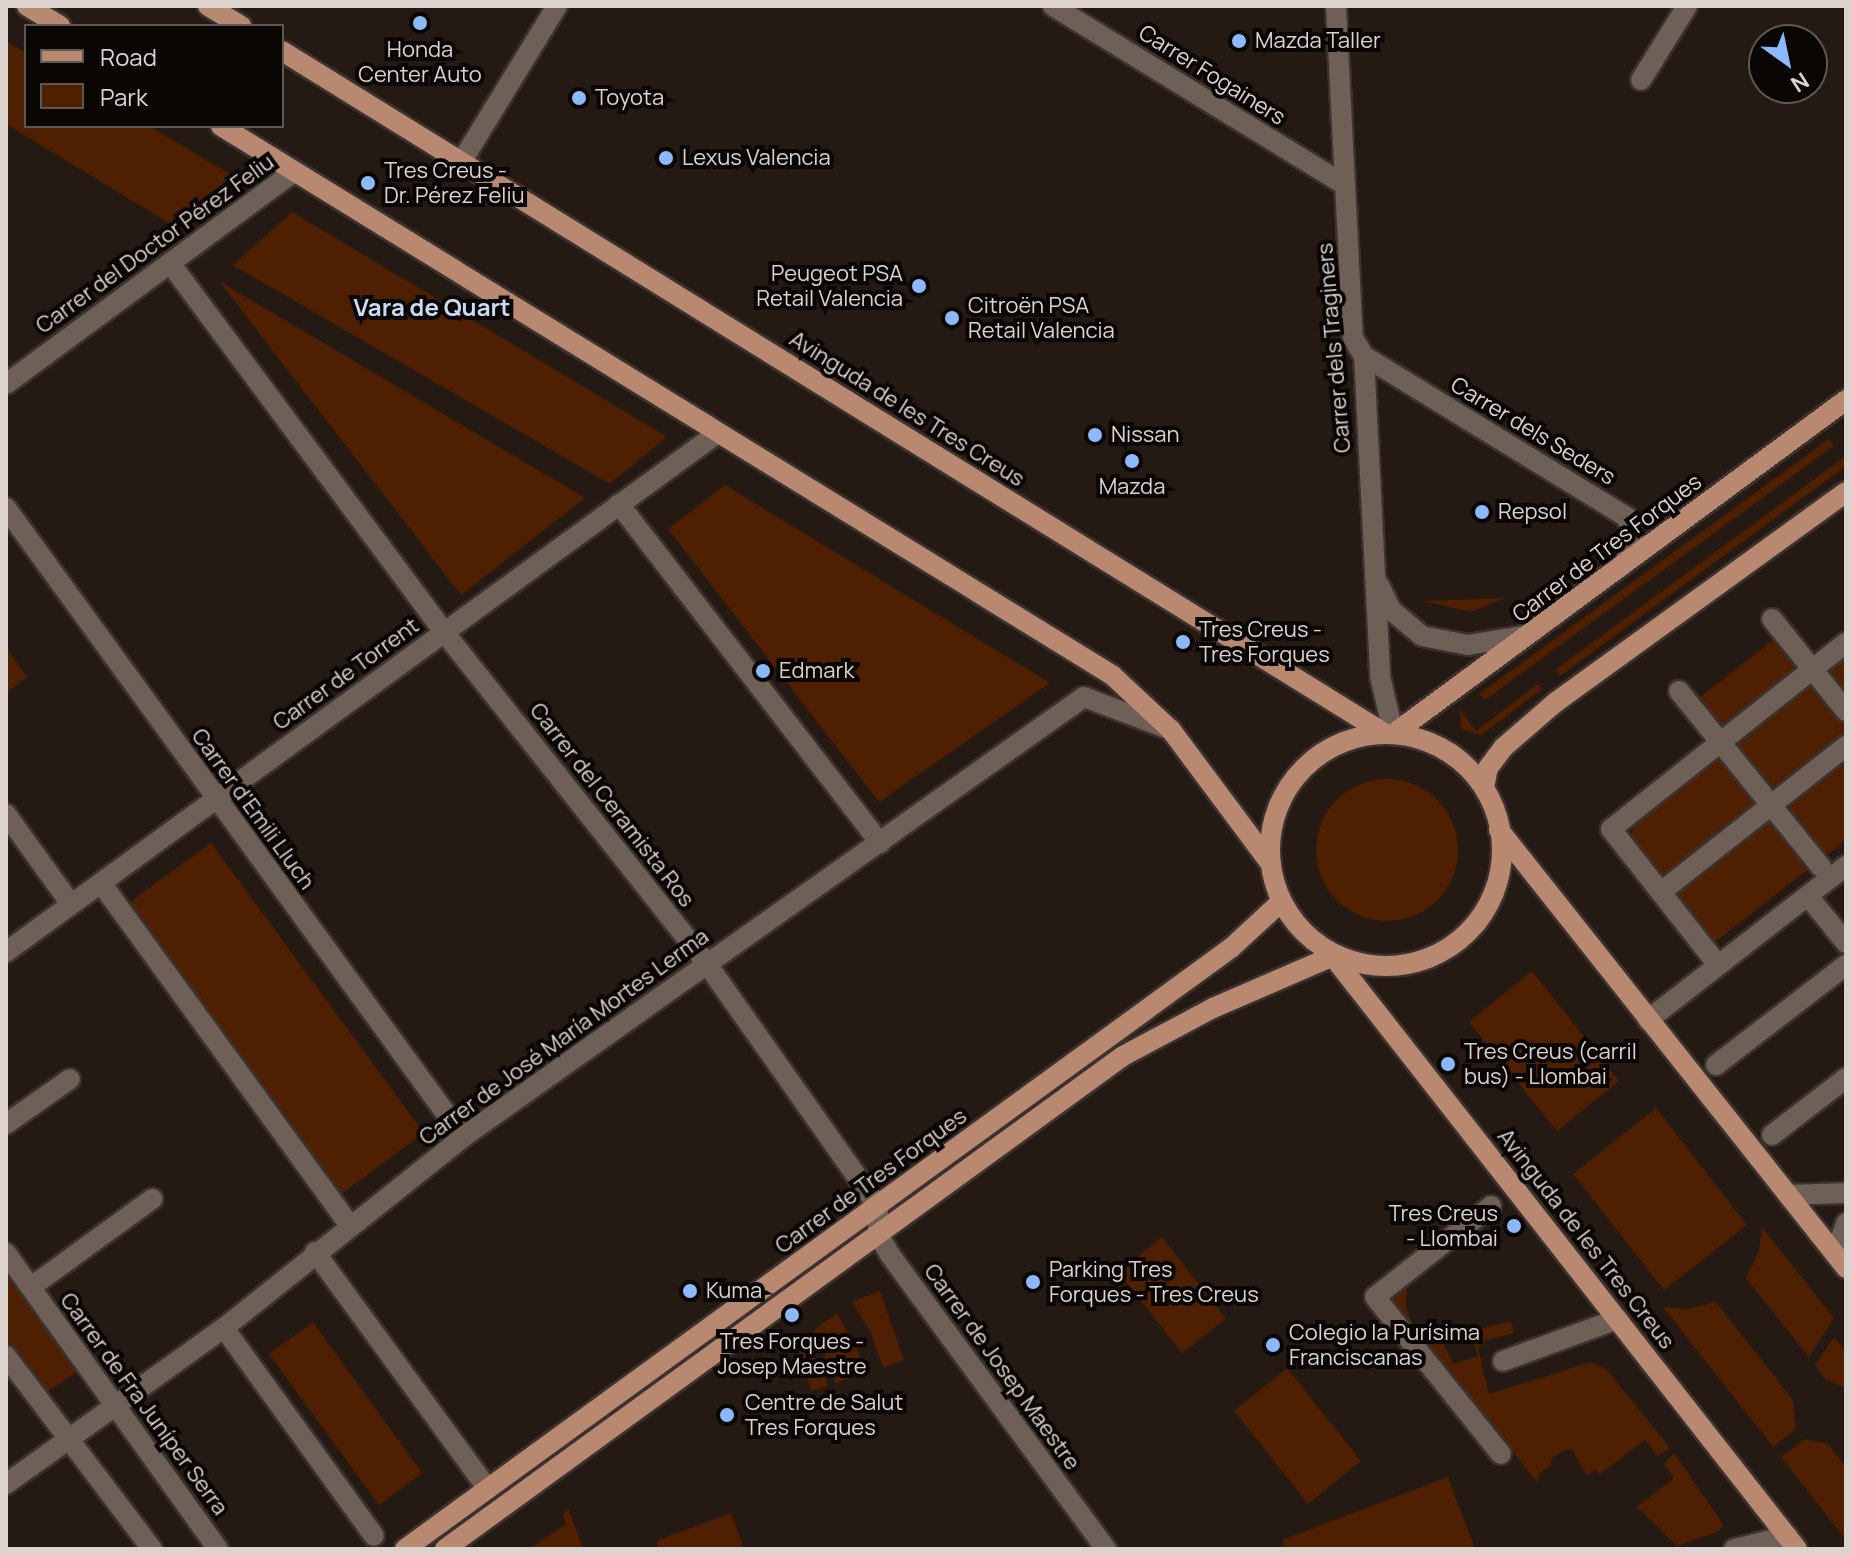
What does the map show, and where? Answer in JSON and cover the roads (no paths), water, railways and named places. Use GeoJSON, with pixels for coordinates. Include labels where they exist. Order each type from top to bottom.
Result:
{"type":"FeatureCollection","features":[{"type":"Feature","properties":{"kind":"main road"},"geometry":{"type":"LineString","coordinates":[[27,6],[57,24]]}},
{"type":"Feature","properties":{"kind":"main road"},"geometry":{"type":"LineString","coordinates":[[208,6],[238,24]]}},
{"type":"Feature","properties":{"kind":"main road","name":"Avinguda de les Tres Creus"},"geometry":{"type":"LineString","coordinates":[[284,52],[1391,732]]}},
{"type":"Feature","properties":{"kind":"main road"},"geometry":{"type":"LineString","coordinates":[[224,128],[715,435],[1112,675],[1171,730],[1271,864]]}},
{"type":"Feature","properties":{"kind":"main road","name":"Carrer de Tres Forques"},"geometry":{"type":"LineString","coordinates":[[1391,732],[1545,625],[1846,400]]}},
{"type":"Feature","properties":{"kind":"main road"},"geometry":{"type":"LineString","coordinates":[[1484,788],[1488,768],[1504,747],[1556,702],[1846,492]]}},
{"type":"Feature","properties":{"kind":"main road"},"geometry":{"type":"LineString","coordinates":[[1499,830],[1498,877],[1467,933],[1439,954],[1408,965],[1382,967],[1333,958],[1299,929],[1281,902],[1271,864],[1273,829],[1299,776],[1336,745],[1391,732],[1441,747],[1484,788],[1499,830],[1841,1261]]}},
{"type":"Feature","properties":{"kind":"main road","name":"Carrer de Tres Forques"},"geometry":{"type":"LineString","coordinates":[[405,1549],[1231,948],[1281,902]]}},
{"type":"Feature","properties":{"kind":"main road"},"geometry":{"type":"LineString","coordinates":[[445,1549],[1123,1056],[1199,1015],[1333,958]]}},
{"type":"Feature","properties":{"kind":"main road","name":"Avinguda de les Tres Creus"},"geometry":{"type":"LineString","coordinates":[[1333,958],[1792,1543]]}},
{"type":"Feature","properties":{"kind":"street"},"geometry":{"type":"LineString","coordinates":[[462,161],[557,6]]}},
{"type":"Feature","properties":{"kind":"street","name":"Carrer Fogainers"},"geometry":{"type":"LineString","coordinates":[[1053,6],[1345,185]]}},
{"type":"Feature","properties":{"kind":"street","name":"Carrer dels Traginers"},"geometry":{"type":"LineString","coordinates":[[1336,6],[1353,338],[1364,356],[1380,676],[1391,732]]}},
{"type":"Feature","properties":{"kind":"street"},"geometry":{"type":"LineString","coordinates":[[1641,80],[1687,6]]}},
{"type":"Feature","properties":{"kind":"street","name":"Carrer del Doctor Pérez Feliu"},"geometry":{"type":"LineString","coordinates":[[6,384],[294,172]]}},
{"type":"Feature","properties":{"kind":"street"},"geometry":{"type":"LineString","coordinates":[[170,263],[444,632]]}},
{"type":"Feature","properties":{"kind":"street","name":"Carrer dels Seders"},"geometry":{"type":"LineString","coordinates":[[1364,356],[1627,517],[1635,545],[1620,568]]}},
{"type":"Feature","properties":{"kind":"street","name":"Carrer de Torrent"},"geometry":{"type":"LineString","coordinates":[[6,952],[715,435]]}},
{"type":"Feature","properties":{"kind":"street"},"geometry":{"type":"LineString","coordinates":[[619,504],[880,843]]}},
{"type":"Feature","properties":{"kind":"street","name":"Carrer d'Emili Lluch"},"geometry":{"type":"LineString","coordinates":[[6,508],[463,1137]]}},
{"type":"Feature","properties":{"kind":"street"},"geometry":{"type":"LineString","coordinates":[[1373,563],[1391,610],[1422,636],[1494,644],[1545,625]]}},
{"type":"Feature","properties":{"kind":"street"},"geometry":{"type":"LineString","coordinates":[[1772,619],[1846,711]]}},
{"type":"Feature","properties":{"kind":"street","name":"Carrer del Ceramista Ros"},"geometry":{"type":"LineString","coordinates":[[444,632],[707,964],[878,1206]]}},
{"type":"Feature","properties":{"kind":"street"},"geometry":{"type":"LineString","coordinates":[[1718,965],[1611,829],[1846,643]]}},
{"type":"Feature","properties":{"kind":"street"},"geometry":{"type":"LineString","coordinates":[[1679,691],[1821,867]]}},
{"type":"Feature","properties":{"kind":"street","name":"Carrer de José María Mortes Lerma"},"geometry":{"type":"LineString","coordinates":[[6,1484],[224,1328],[349,1224],[463,1137],[1084,697],[1171,730]]}},
{"type":"Feature","properties":{"kind":"street"},"geometry":{"type":"LineString","coordinates":[[1661,892],[1846,746]]}},
{"type":"Feature","properties":{"kind":"street"},"geometry":{"type":"LineString","coordinates":[[6,814],[71,904]]}},
{"type":"Feature","properties":{"kind":"street"},"geometry":{"type":"LineString","coordinates":[[1648,1020],[1846,866]]}},
{"type":"Feature","properties":{"kind":"street"},"geometry":{"type":"LineString","coordinates":[[101,883],[349,1224]]}},
{"type":"Feature","properties":{"kind":"street"},"geometry":{"type":"LineString","coordinates":[[1808,896],[1846,943]]}},
{"type":"Feature","properties":{"kind":"street"},"geometry":{"type":"LineString","coordinates":[[1716,1065],[1846,965]]}},
{"type":"Feature","properties":{"kind":"street"},"geometry":{"type":"LineString","coordinates":[[1772,1135],[1846,1078]]}},
{"type":"Feature","properties":{"kind":"street"},"geometry":{"type":"LineString","coordinates":[[6,1124],[70,1079]]}},
{"type":"Feature","properties":{"kind":"street"},"geometry":{"type":"LineString","coordinates":[[1788,1195],[1846,1193]]}},
{"type":"Feature","properties":{"kind":"street","name":"Carrer de Fra Juníper Serra"},"geometry":{"type":"LineString","coordinates":[[31,1287],[152,1199]]}},
{"type":"Feature","properties":{"kind":"street"},"geometry":{"type":"LineString","coordinates":[[878,1206],[878,1234]]}},
{"type":"Feature","properties":{"kind":"street"},"geometry":{"type":"LineString","coordinates":[[1491,1206],[1375,1297],[1501,1454]]}},
{"type":"Feature","properties":{"kind":"street"},"geometry":{"type":"LineString","coordinates":[[1841,1261],[1846,1223]]}},
{"type":"Feature","properties":{"kind":"street","name":"Carrer de Josep Maestre"},"geometry":{"type":"LineString","coordinates":[[878,1234],[1106,1549]]}},
{"type":"Feature","properties":{"kind":"street"},"geometry":{"type":"LineString","coordinates":[[315,1252],[488,1489]]}},
{"type":"Feature","properties":{"kind":"street","name":"Carrer de Fra Juníper Serra"},"geometry":{"type":"LineString","coordinates":[[6,1253],[218,1549]]}},
{"type":"Feature","properties":{"kind":"street"},"geometry":{"type":"LineString","coordinates":[[1503,1361],[1618,1319]]}},
{"type":"Feature","properties":{"kind":"street"},"geometry":{"type":"LineString","coordinates":[[224,1328],[374,1536]]}},
{"type":"Feature","properties":{"kind":"street"},"geometry":{"type":"LineString","coordinates":[[6,1356],[152,1549]]}},
{"type":"Feature","properties":{"kind":"street"},"geometry":{"type":"LineString","coordinates":[[1734,1549],[1792,1543]]}},
{"type":"Feature","properties":{"kind":"place","name":"Honda Center Auto"},"geometry":{"type":"Point","coordinates":[420,23]}},
{"type":"Feature","properties":{"kind":"place","name":"Mazda Taller"},"geometry":{"type":"Point","coordinates":[1239,41]}},
{"type":"Feature","properties":{"kind":"place","name":"Toyota"},"geometry":{"type":"Point","coordinates":[579,98]}},
{"type":"Feature","properties":{"kind":"place","name":"Lexus Valencia"},"geometry":{"type":"Point","coordinates":[666,158]}},
{"type":"Feature","properties":{"kind":"place","name":"Tres Creus - Dr. Pérez Feliu"},"geometry":{"type":"Point","coordinates":[368,183]}},
{"type":"Feature","properties":{"kind":"place","name":"Peugeot PSA Retail Valencia"},"geometry":{"type":"Point","coordinates":[919,286]}},
{"type":"Feature","properties":{"kind":"place","name":"Citroën PSA Retail Valencia"},"geometry":{"type":"Point","coordinates":[952,318]}},
{"type":"Feature","properties":{"kind":"place","name":"Nissan"},"geometry":{"type":"Point","coordinates":[1095,435]}},
{"type":"Feature","properties":{"kind":"place","name":"Mazda"},"geometry":{"type":"Point","coordinates":[1132,461]}},
{"type":"Feature","properties":{"kind":"place","name":"Repsol"},"geometry":{"type":"Point","coordinates":[1482,512]}},
{"type":"Feature","properties":{"kind":"place","name":"Tres Creus - Tres Forques"},"geometry":{"type":"Point","coordinates":[1183,642]}},
{"type":"Feature","properties":{"kind":"place","name":"Edmark"},"geometry":{"type":"Point","coordinates":[763,671]}},
{"type":"Feature","properties":{"kind":"place","name":"Tres Creus (carril bus) - Llombai"},"geometry":{"type":"Point","coordinates":[1448,1064]}},
{"type":"Feature","properties":{"kind":"place","name":"Tres Creus - Llombai"},"geometry":{"type":"Point","coordinates":[1514,1226]}},
{"type":"Feature","properties":{"kind":"place","name":"Parking Tres Forques - Tres Creus"},"geometry":{"type":"Point","coordinates":[1033,1282]}},
{"type":"Feature","properties":{"kind":"place","name":"Kuma"},"geometry":{"type":"Point","coordinates":[690,1291]}},
{"type":"Feature","properties":{"kind":"place","name":"Tres Forques - Josep Maestre"},"geometry":{"type":"Point","coordinates":[792,1315]}},
{"type":"Feature","properties":{"kind":"place","name":"Colegio la Purísima Franciscanas"},"geometry":{"type":"Point","coordinates":[1273,1345]}},
{"type":"Feature","properties":{"kind":"place","name":"Centre de Salut Tres Forques"},"geometry":{"type":"Point","coordinates":[727,1415]}},
{"type":"Feature","properties":{"kind":"district","name":"Vara de Quart"},"geometry":{"type":"Point","coordinates":[432,307]}}]}
